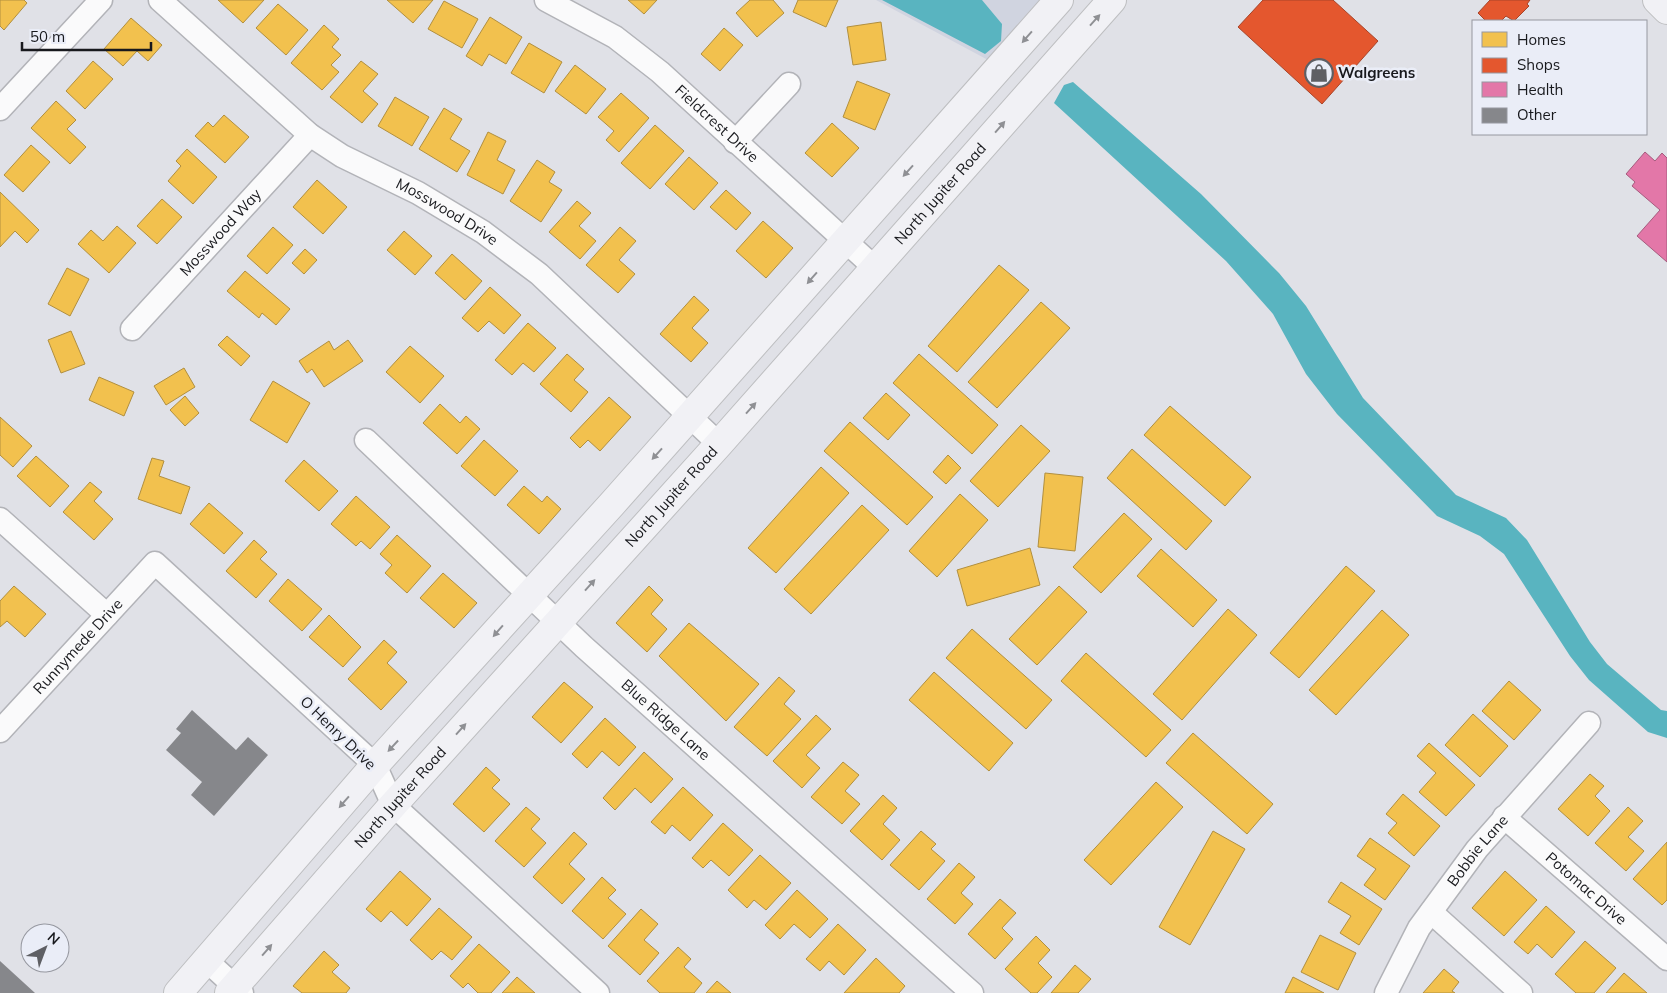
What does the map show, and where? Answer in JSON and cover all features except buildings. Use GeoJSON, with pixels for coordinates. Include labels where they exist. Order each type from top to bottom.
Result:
{"type":"FeatureCollection","features":[{"type":"Feature","properties":{"kind":"main road"},"geometry":{"type":"LineString","coordinates":[[178,993],[375,765],[449,687],[1059,0]]}},
{"type":"Feature","properties":{"kind":"main road","name":"North Jupiter Road"},"geometry":{"type":"LineString","coordinates":[[235,991],[393,805],[718,444],[1112,0]]}},
{"type":"Feature","properties":{"kind":"main road"},"geometry":{"type":"LineString","coordinates":[[1657,0],[1667,10]]}},
{"type":"Feature","properties":{"kind":"street"},"geometry":{"type":"LineString","coordinates":[[0,109],[101,0]]}},
{"type":"Feature","properties":{"kind":"street","name":"Mosswood Drive"},"geometry":{"type":"LineString","coordinates":[[160,0],[310,135],[342,156],[418,193],[508,249],[538,274],[718,444]]}},
{"type":"Feature","properties":{"kind":"street","name":"Fieldcrest Drive"},"geometry":{"type":"LineString","coordinates":[[556,2],[615,37],[660,72],[875,268]]}},
{"type":"Feature","properties":{"kind":"street"},"geometry":{"type":"LineString","coordinates":[[735,142],[789,84]]}},
{"type":"Feature","properties":{"kind":"street","name":"Mosswood Way"},"geometry":{"type":"LineString","coordinates":[[132,329],[310,135]]}},
{"type":"Feature","properties":{"kind":"street","name":"Blue Ridge Lane"},"geometry":{"type":"LineString","coordinates":[[366,440],[590,653],[972,993]]}},
{"type":"Feature","properties":{"kind":"street"},"geometry":{"type":"LineString","coordinates":[[0,519],[107,615]]}},
{"type":"Feature","properties":{"kind":"street","name":"Runnymede Drive"},"geometry":{"type":"LineString","coordinates":[[0,731],[155,562]]}},
{"type":"Feature","properties":{"kind":"street","name":"O Henry Drive"},"geometry":{"type":"LineString","coordinates":[[155,562],[375,765],[393,805],[598,993]]}},
{"type":"Feature","properties":{"kind":"street","name":"Bobbie Lane"},"geometry":{"type":"LineString","coordinates":[[1386,993],[1419,928],[1477,849],[1588,723]]}},
{"type":"Feature","properties":{"kind":"street","name":"Potomac Drive"},"geometry":{"type":"LineString","coordinates":[[1504,817],[1667,959]]}},
{"type":"Feature","properties":{"kind":"street"},"geometry":{"type":"LineString","coordinates":[[1431,912],[1521,993]]}},
{"type":"Feature","properties":{"kind":"street"},"geometry":{"type":"LineString","coordinates":[[207,961],[235,991]]}},
{"type":"Feature","properties":{"kind":"shaded area"},"geometry":{"type":"Polygon","coordinates":[[[876,0],[1040,0],[988,60],[876,0]]]}},
{"type":"Feature","properties":{"kind":"water"},"geometry":{"type":"Polygon","coordinates":[[[882,0],[982,0],[1002,24],[1001,41],[985,54],[882,0]]]}},
{"type":"Feature","properties":{"kind":"water"},"geometry":{"type":"Polygon","coordinates":[[[1073,82],[1201,194],[1279,273],[1306,306],[1363,398],[1456,495],[1506,518],[1527,540],[1590,642],[1607,664],[1661,710],[1667,711],[1667,738],[1648,732],[1589,680],[1570,656],[1504,554],[1480,536],[1437,516],[1337,414],[1306,374],[1273,314],[1226,261],[1054,103],[1064,85],[1073,82]]]}},
{"type":"Feature","properties":{"kind":"place","name":"Walgreens"},"geometry":{"type":"Point","coordinates":[1319,73]}}]}
